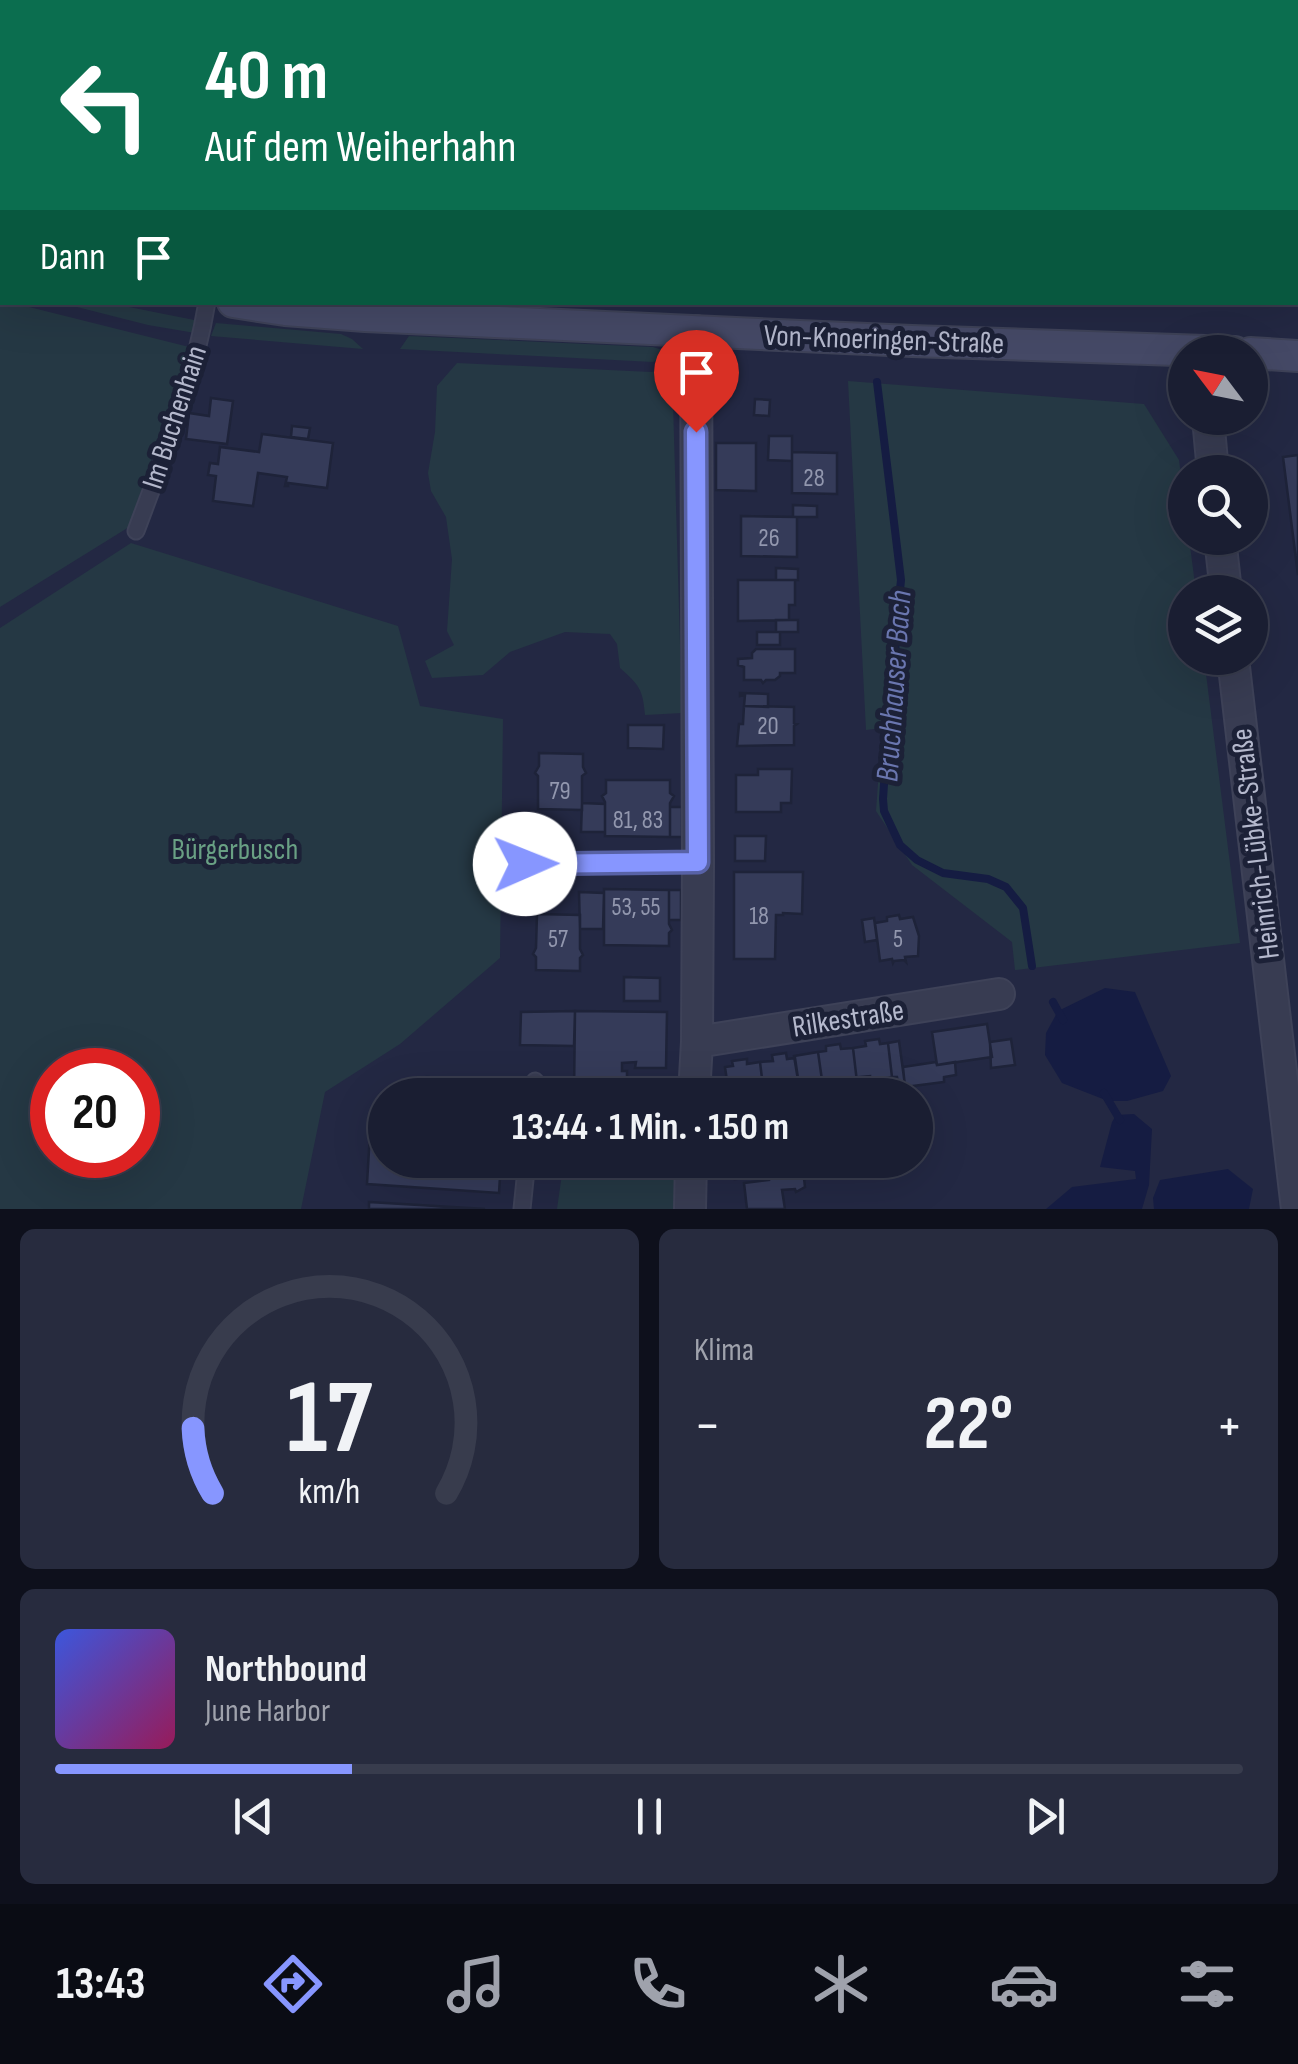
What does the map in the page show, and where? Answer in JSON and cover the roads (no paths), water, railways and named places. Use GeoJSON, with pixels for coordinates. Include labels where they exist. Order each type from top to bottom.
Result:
{"type":"FeatureCollection","features":[{"type":"Feature","properties":{"kind":"main road","name":"Von-Knoeringen-Straße"},"geometry":{"type":"LineString","coordinates":[[252,305],[365,316],[1168,351]]}},
{"type":"Feature","properties":{"kind":"main road"},"geometry":{"type":"LineString","coordinates":[[1268,354],[1298,356]]}},
{"type":"Feature","properties":{"kind":"street"},"geometry":{"type":"LineString","coordinates":[[695,1078],[696,331]]}},
{"type":"Feature","properties":{"kind":"street","name":"Heinrich-Lübke-Straße"},"geometry":{"type":"LineString","coordinates":[[1235,675],[1289,1062],[1296,1209]]}},
{"type":"Feature","properties":{"kind":"street","name":"Rilkestraße"},"geometry":{"type":"LineString","coordinates":[[697,1042],[999,994]]}},
{"type":"Feature","properties":{"kind":"street"},"geometry":{"type":"LineString","coordinates":[[690,1209],[691,1178]]}},
{"type":"Feature","properties":{"kind":"lane","name":"Im Buchenhain"},"geometry":{"type":"LineString","coordinates":[[136,531],[176,424],[202,336],[207,305]]}},
{"type":"Feature","properties":{"kind":"lane"},"geometry":{"type":"LineString","coordinates":[[525,864],[698,862]]}},
{"type":"Feature","properties":{"kind":"lane"},"geometry":{"type":"LineString","coordinates":[[522,1209],[525,1178]]}},
{"type":"Feature","properties":{"kind":"water"},"geometry":{"type":"Polygon","coordinates":[[[1105,988],[1135,992],[1171,1076],[1163,1091],[1127,1101],[1108,1101],[1062,1083],[1045,1055],[1046,1033],[1058,1011],[1105,988]]]}},
{"type":"Feature","properties":{"kind":"water"},"geometry":{"type":"Polygon","coordinates":[[[1134,1114],[1152,1129],[1149,1185],[1142,1209],[1046,1209],[1072,1187],[1136,1179],[1135,1171],[1100,1167],[1116,1115],[1134,1114]]]}},
{"type":"Feature","properties":{"kind":"water"},"geometry":{"type":"Polygon","coordinates":[[[1228,1169],[1253,1189],[1249,1209],[1154,1209],[1153,1198],[1160,1180],[1228,1169]]]}},
{"type":"Feature","properties":{"kind":"waterway","name":"Bruchhauser Bach"},"geometry":{"type":"LineString","coordinates":[[877,382],[901,580],[884,811],[900,845],[917,860],[943,873],[988,879],[1006,887],[1023,908],[1032,966]]}},
{"type":"Feature","properties":{"kind":"waterway","name":"Bruchhauser Bach"},"geometry":{"type":"LineString","coordinates":[[1053,1002],[1063,1020]]}},
{"type":"Feature","properties":{"kind":"waterway","name":"Bruchhauser Bach"},"geometry":{"type":"LineString","coordinates":[[1104,1093],[1120,1120]]}},
{"type":"Feature","properties":{"kind":"park label","name":"Bürgerbusch"},"geometry":{"type":"Point","coordinates":[235,849]}}]}
